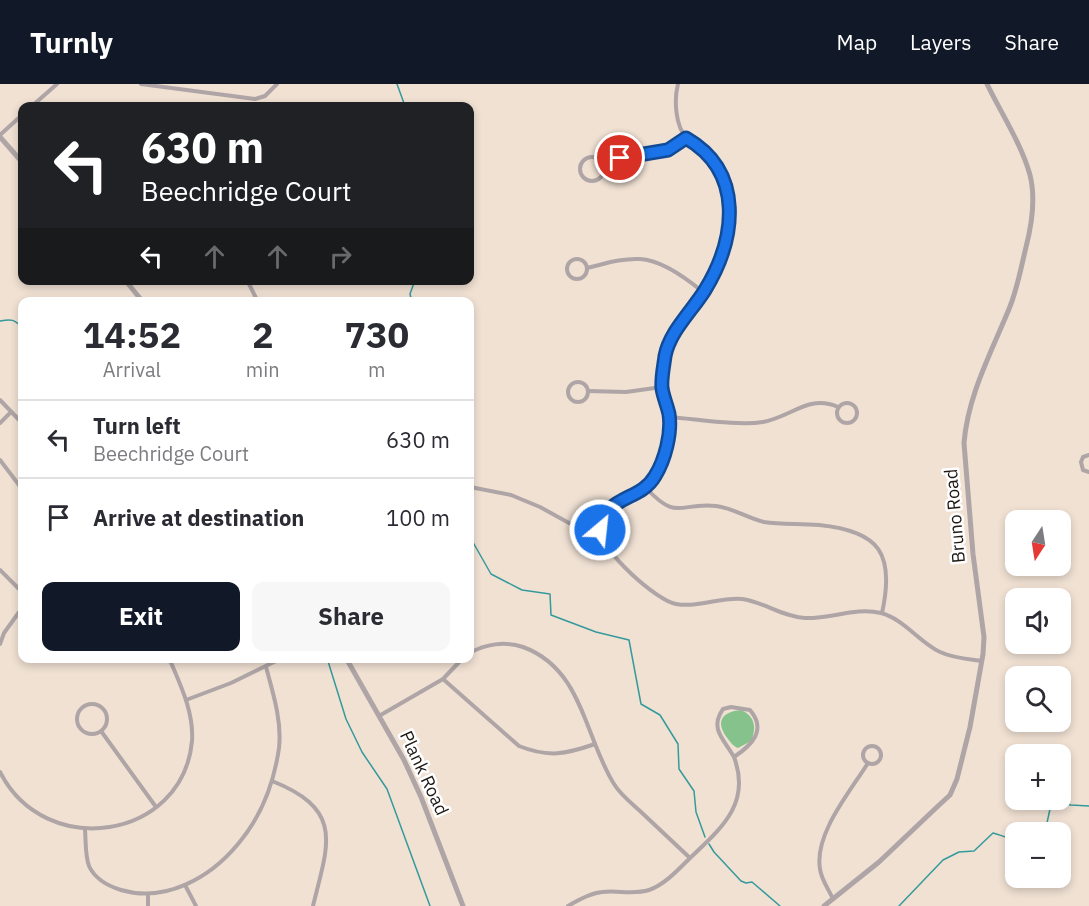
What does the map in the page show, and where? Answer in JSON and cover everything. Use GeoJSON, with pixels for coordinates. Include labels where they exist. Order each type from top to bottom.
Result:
{"type":"FeatureCollection","features":[{"type":"Feature","properties":{"kind":"street"},"geometry":{"type":"LineString","coordinates":[[37,102],[57,84]]}},
{"type":"Feature","properties":{"kind":"street"},"geometry":{"type":"LineString","coordinates":[[141,84],[255,99],[265,96],[277,84]]}},
{"type":"Feature","properties":{"kind":"street"},"geometry":{"type":"LineString","coordinates":[[678,84],[675,105],[686,138],[695,143],[718,166],[729,195],[729,225],[723,253],[703,292],[672,338],[666,353],[662,387],[669,417],[663,459],[656,475],[646,488],[609,507],[600,530],[606,546],[620,562],[668,602],[689,604],[744,599],[786,614],[805,618],[863,611],[882,613],[940,652],[954,657],[981,661]]}},
{"type":"Feature","properties":{"kind":"street","name":"Bruno Road"},"geometry":{"type":"LineString","coordinates":[[825,906],[879,862],[953,790],[970,727],[981,661],[983,626],[973,554],[964,443],[965,428],[973,397],[1016,289],[1033,206],[1030,175],[987,84]]}},
{"type":"Feature","properties":{"kind":"street"},"geometry":{"type":"LineString","coordinates":[[18,119],[0,136],[18,157]]}},
{"type":"Feature","properties":{"kind":"street"},"geometry":{"type":"LineString","coordinates":[[603,165],[620,158],[668,150],[686,138]]}},
{"type":"Feature","properties":{"kind":"street"},"geometry":{"type":"LineString","coordinates":[[595,157],[603,165],[603,174],[597,180],[588,181],[581,175],[580,164],[587,158],[595,157]]}},
{"type":"Feature","properties":{"kind":"street"},"geometry":{"type":"LineString","coordinates":[[587,268],[640,259],[670,270],[703,292]]}},
{"type":"Feature","properties":{"kind":"street"},"geometry":{"type":"LineString","coordinates":[[575,260],[583,261],[587,268],[586,274],[580,279],[571,278],[567,270],[568,265],[575,260]]}},
{"type":"Feature","properties":{"kind":"street"},"geometry":{"type":"LineString","coordinates":[[129,285],[139,297]]}},
{"type":"Feature","properties":{"kind":"street"},"geometry":{"type":"LineString","coordinates":[[576,382],[584,384],[588,391],[585,399],[577,402],[572,400],[568,393],[571,385],[576,382]]}},
{"type":"Feature","properties":{"kind":"street"},"geometry":{"type":"LineString","coordinates":[[588,391],[626,392],[662,387]]}},
{"type":"Feature","properties":{"kind":"street"},"geometry":{"type":"LineString","coordinates":[[0,399],[18,419]]}},
{"type":"Feature","properties":{"kind":"street"},"geometry":{"type":"LineString","coordinates":[[846,402],[855,405],[858,411],[855,419],[848,423],[842,422],[837,416],[838,407],[846,402]]}},
{"type":"Feature","properties":{"kind":"street"},"geometry":{"type":"LineString","coordinates":[[669,417],[750,423],[770,420],[816,403],[828,403],[838,407]]}},
{"type":"Feature","properties":{"kind":"street"},"geometry":{"type":"LineString","coordinates":[[0,423],[11,412]]}},
{"type":"Feature","properties":{"kind":"street"},"geometry":{"type":"LineString","coordinates":[[1089,455],[1080,462],[1083,470],[1089,472]]}},
{"type":"Feature","properties":{"kind":"street"},"geometry":{"type":"LineString","coordinates":[[0,460],[18,484]]}},
{"type":"Feature","properties":{"kind":"street"},"geometry":{"type":"LineString","coordinates":[[474,488],[512,495],[540,507],[569,524],[600,530]]}},
{"type":"Feature","properties":{"kind":"street"},"geometry":{"type":"LineString","coordinates":[[646,488],[665,506],[673,509],[722,507],[764,522],[818,525],[860,533],[879,547],[884,560],[886,587],[882,613]]}},
{"type":"Feature","properties":{"kind":"street"},"geometry":{"type":"LineString","coordinates":[[0,570],[18,588]]}},
{"type":"Feature","properties":{"kind":"street"},"geometry":{"type":"LineString","coordinates":[[0,644],[4,633],[18,614]]}},
{"type":"Feature","properties":{"kind":"street"},"geometry":{"type":"LineString","coordinates":[[474,651],[486,646],[508,644],[533,651],[547,659],[569,684],[615,786],[690,858]]}},
{"type":"Feature","properties":{"kind":"street"},"geometry":{"type":"LineString","coordinates":[[0,772],[18,798],[35,813],[57,823],[85,830],[139,818],[156,807],[172,791],[184,772],[189,757],[192,726],[186,700],[171,663]]}},
{"type":"Feature","properties":{"kind":"street"},"geometry":{"type":"LineString","coordinates":[[186,700],[273,663]]}},
{"type":"Feature","properties":{"kind":"street","name":"Plank Road"},"geometry":{"type":"LineString","coordinates":[[349,663],[421,797],[463,906]]}},
{"type":"Feature","properties":{"kind":"street"},"geometry":{"type":"LineString","coordinates":[[379,716],[443,678],[458,663]]}},
{"type":"Feature","properties":{"kind":"street"},"geometry":{"type":"LineString","coordinates":[[85,830],[86,853],[90,867],[98,878],[110,886],[148,894],[162,893],[185,885],[214,867],[237,846],[253,824],[272,781],[280,734],[266,667]]}},
{"type":"Feature","properties":{"kind":"street"},"geometry":{"type":"LineString","coordinates":[[443,678],[519,746],[531,751],[555,754],[568,753],[595,744]]}},
{"type":"Feature","properties":{"kind":"street"},"geometry":{"type":"LineString","coordinates":[[94,704],[104,710],[107,721],[101,731],[90,734],[79,728],[76,717],[82,707],[94,704]]}},
{"type":"Feature","properties":{"kind":"street"},"geometry":{"type":"LineString","coordinates":[[568,906],[579,899],[602,892],[633,893],[649,890],[668,878],[722,828],[730,817],[738,792],[738,778],[734,757],[719,733],[716,723],[723,709],[739,707],[752,712],[757,721],[757,731],[752,743],[734,757]]}},
{"type":"Feature","properties":{"kind":"street"},"geometry":{"type":"LineString","coordinates":[[101,731],[156,807]]}},
{"type":"Feature","properties":{"kind":"street"},"geometry":{"type":"LineString","coordinates":[[871,746],[877,747],[882,754],[880,760],[873,765],[868,764],[864,759],[864,751],[871,746]]}},
{"type":"Feature","properties":{"kind":"street"},"geometry":{"type":"LineString","coordinates":[[833,900],[820,870],[821,849],[826,831],[868,764]]}},
{"type":"Feature","properties":{"kind":"street"},"geometry":{"type":"LineString","coordinates":[[272,781],[304,796],[315,806],[325,823],[326,849],[313,906]]}},
{"type":"Feature","properties":{"kind":"street"},"geometry":{"type":"LineString","coordinates":[[185,885],[195,906]]}},
{"type":"Feature","properties":{"kind":"street"},"geometry":{"type":"LineString","coordinates":[[148,894],[148,906]]}},
{"type":"Feature","properties":{"kind":"green space"},"geometry":{"type":"Polygon","coordinates":[[[741,710],[752,719],[754,732],[751,741],[738,748],[728,739],[721,723],[729,713],[741,710]]]}},
{"type":"Feature","properties":{"kind":"waterway"},"geometry":{"type":"LineString","coordinates":[[397,84],[404,102]]}},
{"type":"Feature","properties":{"kind":"waterway"},"geometry":{"type":"LineString","coordinates":[[411,297],[413,285]]}},
{"type":"Feature","properties":{"kind":"waterway"},"geometry":{"type":"LineString","coordinates":[[0,321],[12,320],[18,324]]}},
{"type":"Feature","properties":{"kind":"waterway"},"geometry":{"type":"LineString","coordinates":[[474,544],[491,574],[522,590],[550,594],[551,615],[596,632],[629,640],[641,704],[660,715],[678,744],[679,769],[694,791],[696,812],[705,837]]}},
{"type":"Feature","properties":{"kind":"waterway"},"geometry":{"type":"LineString","coordinates":[[329,663],[346,719],[362,752],[387,789],[430,906]]}},
{"type":"Feature","properties":{"kind":"waterway"},"geometry":{"type":"LineString","coordinates":[[1047,822],[1050,809],[1058,802],[1089,806]]}},
{"type":"Feature","properties":{"kind":"waterway"},"geometry":{"type":"LineString","coordinates":[[899,906],[943,860],[959,852],[974,851],[993,833],[1005,837]]}},
{"type":"Feature","properties":{"kind":"waterway"},"geometry":{"type":"LineString","coordinates":[[709,844],[741,881],[752,882],[780,906]]}},
{"type":"Feature","properties":{"kind":"route"},"geometry":{"type":"LineString","coordinates":[[600,530],[609,507],[646,488],[656,475],[663,459],[669,417],[662,387],[666,353],[672,338],[712,277],[723,253],[730,214],[729,195],[718,166],[710,156],[686,138],[668,150],[620,158]]}}]}
